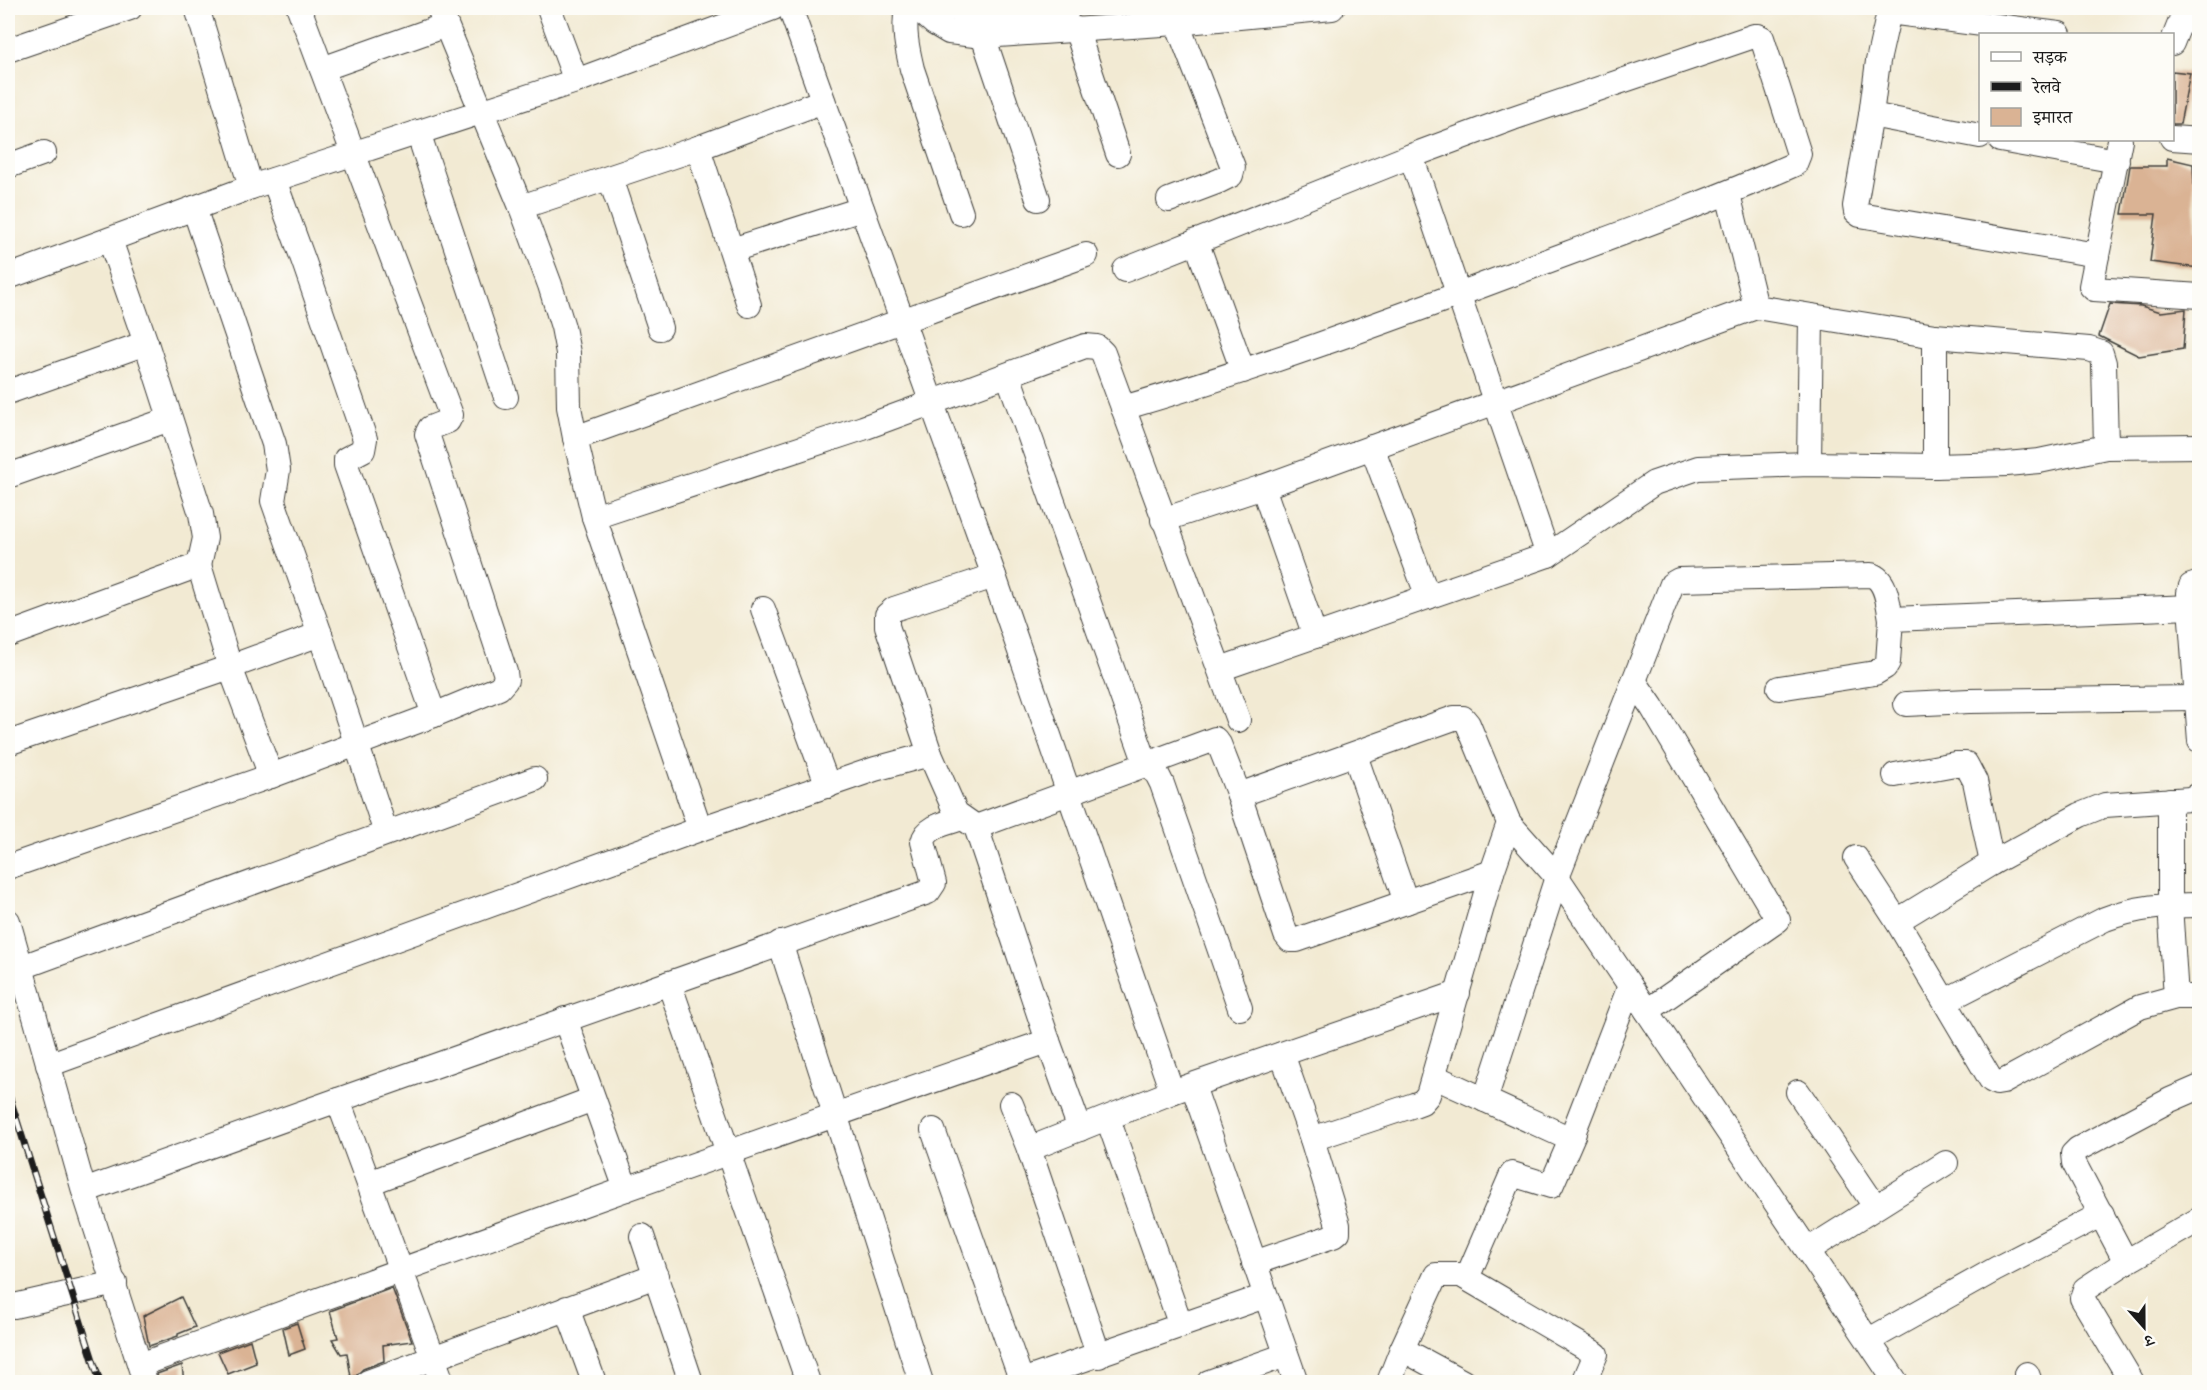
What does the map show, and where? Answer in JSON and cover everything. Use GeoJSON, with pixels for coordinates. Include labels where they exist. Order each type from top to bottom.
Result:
{"type":"FeatureCollection","features":[{"type":"Feature","properties":{"kind":"street"},"geometry":{"type":"LineString","coordinates":[[8,50],[130,8]]}},
{"type":"Feature","properties":{"kind":"street"},"geometry":{"type":"LineString","coordinates":[[197,8],[262,183],[304,262],[365,439],[363,450],[346,459],[346,465],[434,715]]}},
{"type":"Feature","properties":{"kind":"street"},"geometry":{"type":"LineString","coordinates":[[8,867],[356,745],[500,688],[506,680],[506,672],[427,434],[430,428],[448,421],[451,415],[299,8]]}},
{"type":"Feature","properties":{"kind":"street"},"geometry":{"type":"LineString","coordinates":[[549,8],[576,81]]}},
{"type":"Feature","properties":{"kind":"street"},"geometry":{"type":"LineString","coordinates":[[790,8],[994,576],[1069,793],[1182,1089],[1254,1263],[1296,1383]]}},
{"type":"Feature","properties":{"kind":"street"},"geometry":{"type":"LineString","coordinates":[[907,8],[904,25],[912,69],[961,213]]}},
{"type":"Feature","properties":{"kind":"street"},"geometry":{"type":"LineString","coordinates":[[917,8],[949,32],[983,36],[1073,19]]}},
{"type":"Feature","properties":{"kind":"street"},"geometry":{"type":"LineString","coordinates":[[953,8],[982,14],[1178,23],[1332,8]]}},
{"type":"Feature","properties":{"kind":"street"},"geometry":{"type":"LineString","coordinates":[[2174,38],[2185,8],[2199,10]]}},
{"type":"Feature","properties":{"kind":"street"},"geometry":{"type":"LineString","coordinates":[[8,277],[262,183],[576,81],[762,9]]}},
{"type":"Feature","properties":{"kind":"street"},"geometry":{"type":"LineString","coordinates":[[2051,33],[1889,12],[1878,61],[1855,206],[1856,212],[1860,216],[2097,255]]}},
{"type":"Feature","properties":{"kind":"street"},"geometry":{"type":"LineString","coordinates":[[322,69],[442,16],[521,207],[563,327],[568,353],[569,407],[594,517],[700,829]]}},
{"type":"Feature","properties":{"kind":"street"},"geometry":{"type":"LineString","coordinates":[[1073,19],[1118,154]]}},
{"type":"Feature","properties":{"kind":"street"},"geometry":{"type":"LineString","coordinates":[[1169,200],[1219,182],[1231,175],[1233,167],[1178,23]]}},
{"type":"Feature","properties":{"kind":"street"},"geometry":{"type":"LineString","coordinates":[[983,36],[1038,199]]}},
{"type":"Feature","properties":{"kind":"street"},"geometry":{"type":"LineString","coordinates":[[1123,408],[1243,371],[1728,194],[1795,164],[1798,154],[1766,49],[1762,39],[1758,36],[1513,118],[1411,156],[1125,270]]}},
{"type":"Feature","properties":{"kind":"street"},"geometry":{"type":"LineString","coordinates":[[521,207],[698,148],[823,100]]}},
{"type":"Feature","properties":{"kind":"street"},"geometry":{"type":"LineString","coordinates":[[1871,115],[1979,136]]}},
{"type":"Feature","properties":{"kind":"street"},"geometry":{"type":"LineString","coordinates":[[418,132],[506,397]]}},
{"type":"Feature","properties":{"kind":"street"},"geometry":{"type":"LineString","coordinates":[[2174,138],[2199,140]]}},
{"type":"Feature","properties":{"kind":"street"},"geometry":{"type":"LineString","coordinates":[[2013,141],[2118,150],[2091,281],[2094,289],[2199,296]]}},
{"type":"Feature","properties":{"kind":"street"},"geometry":{"type":"LineString","coordinates":[[698,148],[749,305]]}},
{"type":"Feature","properties":{"kind":"street"},"geometry":{"type":"LineString","coordinates":[[8,166],[44,153]]}},
{"type":"Feature","properties":{"kind":"street"},"geometry":{"type":"LineString","coordinates":[[1411,156],[1548,555]]}},
{"type":"Feature","properties":{"kind":"street"},"geometry":{"type":"LineString","coordinates":[[610,178],[660,328]]}},
{"type":"Feature","properties":{"kind":"street"},"geometry":{"type":"LineString","coordinates":[[1728,194],[1756,307]]}},
{"type":"Feature","properties":{"kind":"street"},"geometry":{"type":"LineString","coordinates":[[195,208],[274,444],[278,470],[273,501],[386,833]]}},
{"type":"Feature","properties":{"kind":"street"},"geometry":{"type":"LineString","coordinates":[[732,250],[862,210]]}},
{"type":"Feature","properties":{"kind":"street"},"geometry":{"type":"LineString","coordinates":[[110,240],[201,514],[205,538],[199,565],[230,667],[271,776]]}},
{"type":"Feature","properties":{"kind":"street"},"geometry":{"type":"LineString","coordinates":[[1196,242],[1243,371]]}},
{"type":"Feature","properties":{"kind":"street"},"geometry":{"type":"LineString","coordinates":[[575,438],[1086,255]]}},
{"type":"Feature","properties":{"kind":"street"},"geometry":{"type":"LineString","coordinates":[[1163,520],[1263,487],[1756,307],[1935,336],[2089,349],[2101,353],[2104,363],[2106,447]]}},
{"type":"Feature","properties":{"kind":"street"},"geometry":{"type":"LineString","coordinates":[[1809,464],[1811,316]]}},
{"type":"Feature","properties":{"kind":"street"},"geometry":{"type":"LineString","coordinates":[[1935,336],[1935,466]]}},
{"type":"Feature","properties":{"kind":"street"},"geometry":{"type":"LineString","coordinates":[[8,392],[146,343]]}},
{"type":"Feature","properties":{"kind":"street"},"geometry":{"type":"LineString","coordinates":[[594,517],[931,404],[1085,346],[1097,347],[1103,353],[1238,720]]}},
{"type":"Feature","properties":{"kind":"street"},"geometry":{"type":"LineString","coordinates":[[1008,375],[1146,764],[1157,774],[1162,784],[1240,1008]]}},
{"type":"Feature","properties":{"kind":"street"},"geometry":{"type":"LineString","coordinates":[[8,476],[170,419]]}},
{"type":"Feature","properties":{"kind":"street"},"geometry":{"type":"LineString","coordinates":[[1220,669],[1548,555],[1635,495],[1670,477],[1698,468],[1809,464],[1935,466],[2039,461],[2106,447],[2199,446]]}},
{"type":"Feature","properties":{"kind":"street"},"geometry":{"type":"LineString","coordinates":[[1372,447],[1428,597]]}},
{"type":"Feature","properties":{"kind":"street"},"geometry":{"type":"LineString","coordinates":[[1263,487],[1315,636]]}},
{"type":"Feature","properties":{"kind":"street"},"geometry":{"type":"LineString","coordinates":[[8,635],[199,565]]}},
{"type":"Feature","properties":{"kind":"street"},"geometry":{"type":"LineString","coordinates":[[1485,1100],[1557,877],[1672,584],[1679,580],[1871,575],[1877,577],[1882,582],[1891,619],[1888,662],[1885,667],[1875,673],[1779,688]]}},
{"type":"Feature","properties":{"kind":"street"},"geometry":{"type":"LineString","coordinates":[[994,576],[894,609],[887,615],[887,626],[930,754],[956,813],[969,822],[1080,1129]]}},
{"type":"Feature","properties":{"kind":"street"},"geometry":{"type":"LineString","coordinates":[[2199,583],[2192,586],[2189,593],[2197,659],[2195,698],[2199,741]]}},
{"type":"Feature","properties":{"kind":"street"},"geometry":{"type":"LineString","coordinates":[[1891,619],[2191,607]]}},
{"type":"Feature","properties":{"kind":"street"},"geometry":{"type":"LineString","coordinates":[[763,609],[828,786]]}},
{"type":"Feature","properties":{"kind":"street"},"geometry":{"type":"LineString","coordinates":[[8,743],[320,634]]}},
{"type":"Feature","properties":{"kind":"street"},"geometry":{"type":"LineString","coordinates":[[1634,681],[1652,707],[1778,920],[1647,1011]]}},
{"type":"Feature","properties":{"kind":"street"},"geometry":{"type":"LineString","coordinates":[[1906,704],[1970,700],[2195,698]]}},
{"type":"Feature","properties":{"kind":"street"},"geometry":{"type":"LineString","coordinates":[[1239,795],[1454,718],[1463,718],[1468,724],[1509,823],[1557,877],[1869,1340],[1894,1381]]}},
{"type":"Feature","properties":{"kind":"street"},"geometry":{"type":"LineString","coordinates":[[84,1191],[928,892],[934,883],[922,842],[924,836],[932,829],[969,822],[1069,793],[1215,739],[1239,795],[1286,935],[1290,940],[1297,940],[1492,872]]}},
{"type":"Feature","properties":{"kind":"street"},"geometry":{"type":"LineString","coordinates":[[48,1065],[700,829],[930,754]]}},
{"type":"Feature","properties":{"kind":"street"},"geometry":{"type":"LineString","coordinates":[[1355,755],[1406,902]]}},
{"type":"Feature","properties":{"kind":"street"},"geometry":{"type":"LineString","coordinates":[[1894,775],[1966,764],[1975,781],[1992,863]]}},
{"type":"Feature","properties":{"kind":"street"},"geometry":{"type":"LineString","coordinates":[[21,967],[535,779]]}},
{"type":"Feature","properties":{"kind":"street"},"geometry":{"type":"LineString","coordinates":[[1897,921],[1992,863],[2080,815],[2106,804],[2190,799],[2199,794]]}},
{"type":"Feature","properties":{"kind":"street"},"geometry":{"type":"LineString","coordinates":[[1856,858],[1897,921],[1991,1080],[1997,1083],[2003,1082],[2140,1007],[2188,997],[2170,905],[2170,801]]}},
{"type":"Feature","properties":{"kind":"street"},"geometry":{"type":"LineString","coordinates":[[1312,1139],[1422,1102],[1428,1095],[1492,872],[1509,823]]}},
{"type":"Feature","properties":{"kind":"street"},"geometry":{"type":"LineString","coordinates":[[1945,1001],[2105,919],[2128,910],[2170,905],[2199,905]]}},
{"type":"Feature","properties":{"kind":"street"},"geometry":{"type":"LineString","coordinates":[[8,921],[84,1191],[143,1374],[401,1269],[729,1154],[834,1114],[1048,1041]]}},
{"type":"Feature","properties":{"kind":"street"},"geometry":{"type":"LineString","coordinates":[[780,943],[921,1383]]}},
{"type":"Feature","properties":{"kind":"street"},"geometry":{"type":"LineString","coordinates":[[669,983],[808,1383]]}},
{"type":"Feature","properties":{"kind":"street"},"geometry":{"type":"LineString","coordinates":[[1467,1278],[1512,1174],[1551,1185],[1574,1133],[1630,986]]}},
{"type":"Feature","properties":{"kind":"street"},"geometry":{"type":"LineString","coordinates":[[1029,1149],[1182,1089],[1458,993]]}},
{"type":"Feature","properties":{"kind":"street"},"geometry":{"type":"LineString","coordinates":[[565,1019],[626,1189]]}},
{"type":"Feature","properties":{"kind":"street"},"geometry":{"type":"LineString","coordinates":[[1254,1263],[1333,1236],[1338,1232],[1338,1225],[1312,1139],[1282,1054]]}},
{"type":"Feature","properties":{"kind":"street"},"geometry":{"type":"LineString","coordinates":[[1435,1077],[1566,1137],[1574,1133]]}},
{"type":"Feature","properties":{"kind":"street"},"geometry":{"type":"LineString","coordinates":[[2126,1262],[2074,1163],[2073,1154],[2119,1127],[2199,1087]]}},
{"type":"Feature","properties":{"kind":"street"},"geometry":{"type":"LineString","coordinates":[[1798,1092],[1875,1206]]}},
{"type":"Feature","properties":{"kind":"street"},"geometry":{"type":"LineString","coordinates":[[369,1183],[593,1099]]}},
{"type":"Feature","properties":{"kind":"street"},"geometry":{"type":"LineString","coordinates":[[338,1100],[442,1383]]}},
{"type":"Feature","properties":{"kind":"street"},"geometry":{"type":"LineString","coordinates":[[1011,1104],[1029,1149],[1099,1356]]}},
{"type":"Feature","properties":{"kind":"street"},"geometry":{"type":"LineString","coordinates":[[1108,1119],[1181,1326]]}},
{"type":"Feature","properties":{"kind":"street"},"geometry":{"type":"LineString","coordinates":[[933,1130],[1021,1382],[1265,1296]]}},
{"type":"Feature","properties":{"kind":"street"},"geometry":{"type":"LineString","coordinates":[[1808,1250],[1946,1163]]}},
{"type":"Feature","properties":{"kind":"street"},"geometry":{"type":"LineString","coordinates":[[1869,1340],[2027,1252],[2102,1214]]}},
{"type":"Feature","properties":{"kind":"street"},"geometry":{"type":"LineString","coordinates":[[2132,1383],[2082,1298],[2085,1289],[2199,1219]]}},
{"type":"Feature","properties":{"kind":"street"},"geometry":{"type":"LineString","coordinates":[[642,1236],[691,1383]]}},
{"type":"Feature","properties":{"kind":"street"},"geometry":{"type":"LineString","coordinates":[[1389,1383],[1436,1275],[1461,1275],[1596,1354],[1584,1383]]}},
{"type":"Feature","properties":{"kind":"street"},"geometry":{"type":"LineString","coordinates":[[368,1383],[656,1276]]}},
{"type":"Feature","properties":{"kind":"street"},"geometry":{"type":"LineString","coordinates":[[8,1305],[15,1306],[115,1283]]}},
{"type":"Feature","properties":{"kind":"street"},"geometry":{"type":"LineString","coordinates":[[567,1308],[594,1383]]}},
{"type":"Feature","properties":{"kind":"street"},"geometry":{"type":"LineString","coordinates":[[1402,1349],[1463,1383]]}},
{"type":"Feature","properties":{"kind":"street"},"geometry":{"type":"LineString","coordinates":[[1209,1383],[1286,1355]]}},
{"type":"Feature","properties":{"kind":"building"},"geometry":{"type":"Polygon","coordinates":[[[2174,71],[2190,73],[2180,124],[2174,124],[2174,71]]]}},
{"type":"Feature","properties":{"kind":"building"},"geometry":{"type":"Polygon","coordinates":[[[2167,158],[2193,164],[2196,229],[2199,230],[2199,268],[2150,262],[2156,214],[2122,214],[2130,166],[2167,166],[2167,158]]]}},
{"type":"Feature","properties":{"kind":"building"},"geometry":{"type":"Polygon","coordinates":[[[2110,304],[2141,306],[2161,312],[2186,309],[2183,349],[2139,356],[2099,336],[2110,304]]]}},
{"type":"Feature","properties":{"kind":"building"},"geometry":{"type":"Polygon","coordinates":[[[392,1288],[412,1341],[383,1345],[384,1361],[363,1369],[356,1376],[351,1377],[347,1353],[341,1354],[332,1339],[338,1338],[330,1311],[392,1288]]]}},
{"type":"Feature","properties":{"kind":"building"},"geometry":{"type":"Polygon","coordinates":[[[181,1297],[195,1327],[178,1336],[149,1346],[143,1316],[181,1297]]]}},
{"type":"Feature","properties":{"kind":"building"},"geometry":{"type":"Polygon","coordinates":[[[297,1323],[305,1349],[289,1355],[283,1328],[297,1323]]]}},
{"type":"Feature","properties":{"kind":"building"},"geometry":{"type":"Polygon","coordinates":[[[250,1340],[256,1363],[228,1374],[218,1352],[250,1340]]]}},
{"type":"Feature","properties":{"kind":"building"},"geometry":{"type":"Polygon","coordinates":[[[182,1365],[184,1383],[159,1383],[157,1374],[182,1365]]]}},
{"type":"Feature","properties":{"kind":"railway"},"geometry":{"type":"LineString","coordinates":[[8,1092],[100,1382]]}}]}
